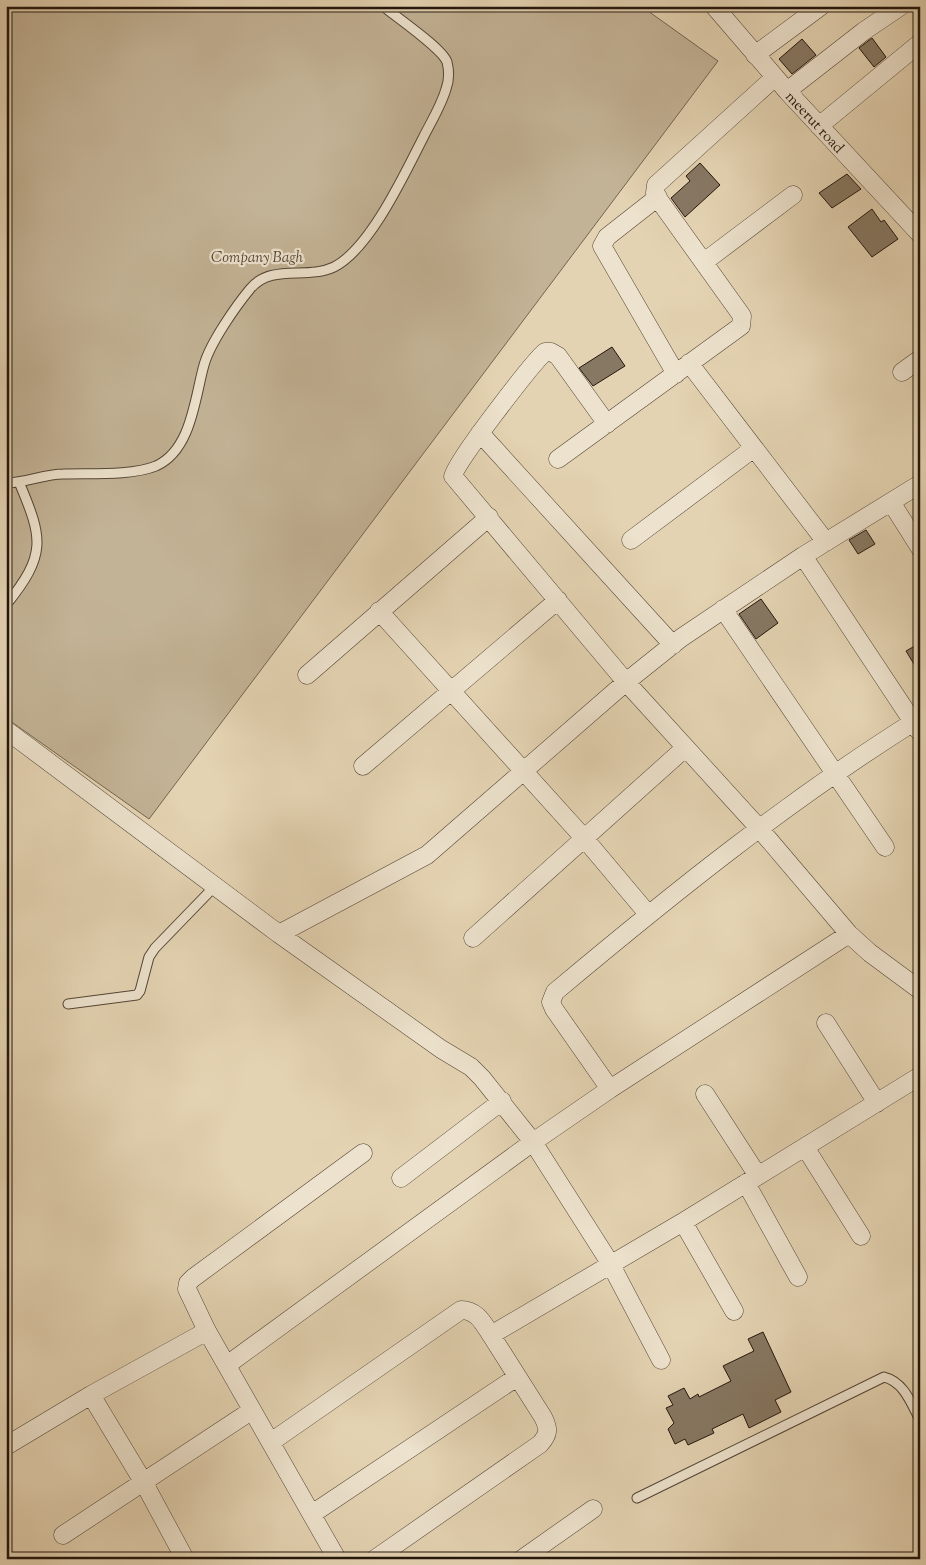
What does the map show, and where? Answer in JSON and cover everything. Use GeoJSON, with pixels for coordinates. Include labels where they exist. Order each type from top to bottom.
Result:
{"type":"FeatureCollection","features":[{"type":"Feature","properties":{"kind":"street","name":"meerut road"},"geometry":{"type":"LineString","coordinates":[[714,6],[775,78],[920,234]]}},
{"type":"Feature","properties":{"kind":"street"},"geometry":{"type":"LineString","coordinates":[[755,55],[821,6]]}},
{"type":"Feature","properties":{"kind":"street"},"geometry":{"type":"LineString","coordinates":[[787,91],[864,31],[901,6]]}},
{"type":"Feature","properties":{"kind":"street"},"geometry":{"type":"LineString","coordinates":[[819,126],[920,43]]}},
{"type":"Feature","properties":{"kind":"street"},"geometry":{"type":"LineString","coordinates":[[558,459],[737,331],[743,321],[742,316],[658,197],[656,185],[775,78]]}},
{"type":"Feature","properties":{"kind":"street"},"geometry":{"type":"LineString","coordinates":[[704,262],[793,195]]}},
{"type":"Feature","properties":{"kind":"street"},"geometry":{"type":"LineString","coordinates":[[658,197],[607,237],[602,246],[683,368],[754,448],[826,542]]}},
{"type":"Feature","properties":{"kind":"street"},"geometry":{"type":"LineString","coordinates":[[607,424],[558,356],[551,352],[545,352],[480,433],[453,472],[457,480],[626,682],[758,827],[849,934],[883,964],[920,990]]}},
{"type":"Feature","properties":{"kind":"street"},"geometry":{"type":"LineString","coordinates":[[902,372],[920,359]]}},
{"type":"Feature","properties":{"kind":"street"},"geometry":{"type":"LineString","coordinates":[[480,433],[673,645]]}},
{"type":"Feature","properties":{"kind":"street"},"geometry":{"type":"LineString","coordinates":[[631,540],[754,448]]}},
{"type":"Feature","properties":{"kind":"street"},"geometry":{"type":"LineString","coordinates":[[279,934],[427,855],[626,682],[673,645],[723,609],[804,556],[920,484]]}},
{"type":"Feature","properties":{"kind":"street"},"geometry":{"type":"LineString","coordinates":[[891,502],[920,548]]}},
{"type":"Feature","properties":{"kind":"street"},"geometry":{"type":"LineString","coordinates":[[307,674],[489,518]]}},
{"type":"Feature","properties":{"kind":"street"},"geometry":{"type":"LineString","coordinates":[[610,1089],[554,1009],[551,1002],[552,996],[648,914],[758,827],[836,774],[918,724],[804,556]]}},
{"type":"Feature","properties":{"kind":"street"},"geometry":{"type":"LineString","coordinates":[[363,766],[558,600]]}},
{"type":"Feature","properties":{"kind":"street"},"geometry":{"type":"LineString","coordinates":[[723,609],[885,847]]}},
{"type":"Feature","properties":{"kind":"street"},"geometry":{"type":"LineString","coordinates":[[380,611],[584,838],[648,914]]}},
{"type":"Feature","properties":{"kind":"street"},"geometry":{"type":"LineString","coordinates":[[6,730],[279,934],[441,1049],[471,1067],[502,1101],[533,1142],[610,1263],[661,1360]]}},
{"type":"Feature","properties":{"kind":"street"},"geometry":{"type":"LineString","coordinates":[[473,938],[685,748]]}},
{"type":"Feature","properties":{"kind":"street"},"geometry":{"type":"LineString","coordinates":[[227,1365],[533,1142],[610,1089],[849,934]]}},
{"type":"Feature","properties":{"kind":"street"},"geometry":{"type":"LineString","coordinates":[[826,1023],[877,1103]]}},
{"type":"Feature","properties":{"kind":"street"},"geometry":{"type":"LineString","coordinates":[[492,1335],[610,1263],[683,1222],[920,1076]]}},
{"type":"Feature","properties":{"kind":"street"},"geometry":{"type":"LineString","coordinates":[[705,1094],[752,1179],[798,1277]]}},
{"type":"Feature","properties":{"kind":"street"},"geometry":{"type":"LineString","coordinates":[[401,1178],[502,1101]]}},
{"type":"Feature","properties":{"kind":"street"},"geometry":{"type":"LineString","coordinates":[[805,1147],[861,1236]]}},
{"type":"Feature","properties":{"kind":"street"},"geometry":{"type":"LineString","coordinates":[[336,1559],[188,1296],[188,1283],[363,1153]]}},
{"type":"Feature","properties":{"kind":"street"},"geometry":{"type":"LineString","coordinates":[[683,1222],[734,1311]]}},
{"type":"Feature","properties":{"kind":"street"},"geometry":{"type":"LineString","coordinates":[[271,1442],[462,1310],[469,1310],[477,1315],[492,1335],[543,1418],[548,1427],[547,1436],[540,1444],[375,1559]]}},
{"type":"Feature","properties":{"kind":"street"},"geometry":{"type":"LineString","coordinates":[[6,1446],[91,1395],[207,1331]]}},
{"type":"Feature","properties":{"kind":"street"},"geometry":{"type":"LineString","coordinates":[[312,1514],[517,1377]]}},
{"type":"Feature","properties":{"kind":"street"},"geometry":{"type":"LineString","coordinates":[[91,1395],[144,1483],[185,1559]]}},
{"type":"Feature","properties":{"kind":"street"},"geometry":{"type":"LineString","coordinates":[[63,1535],[251,1411]]}},
{"type":"Feature","properties":{"kind":"street"},"geometry":{"type":"LineString","coordinates":[[522,1559],[593,1509]]}},
{"type":"Feature","properties":{"kind":"lane"},"geometry":{"type":"LineString","coordinates":[[6,483],[54,474],[142,470],[158,465],[173,452],[186,432],[195,409],[204,364],[214,343],[251,288],[264,277],[282,273],[312,272],[334,267],[352,253],[396,192],[440,104],[447,88],[449,74],[446,60],[434,46],[383,6]]}},
{"type":"Feature","properties":{"kind":"lane"},"geometry":{"type":"LineString","coordinates":[[6,605],[19,589],[34,562],[39,540],[34,517],[19,482]]}},
{"type":"Feature","properties":{"kind":"lane"},"geometry":{"type":"LineString","coordinates":[[68,1004],[137,996],[149,957],[155,948],[215,886]]}},
{"type":"Feature","properties":{"kind":"lane"},"geometry":{"type":"LineString","coordinates":[[637,1498],[884,1377],[894,1380],[902,1388],[920,1420]]}},
{"type":"Feature","properties":{"kind":"green space","name":"Company Bagh"},"geometry":{"type":"Polygon","coordinates":[[[6,6],[641,6],[718,61],[149,819],[6,718],[6,6]]]}},
{"type":"Feature","properties":{"kind":"building"},"geometry":{"type":"Polygon","coordinates":[[[872,38],[886,57],[874,67],[859,48],[872,38]]]}},
{"type":"Feature","properties":{"kind":"building"},"geometry":{"type":"Polygon","coordinates":[[[802,39],[816,55],[792,74],[779,59],[802,39]]]}},
{"type":"Feature","properties":{"kind":"building"},"geometry":{"type":"Polygon","coordinates":[[[700,163],[720,185],[685,217],[671,198],[690,181],[686,176],[700,163]]]}},
{"type":"Feature","properties":{"kind":"building"},"geometry":{"type":"Polygon","coordinates":[[[847,174],[861,189],[832,208],[819,193],[847,174]]]}},
{"type":"Feature","properties":{"kind":"building"},"geometry":{"type":"Polygon","coordinates":[[[872,209],[881,222],[884,220],[898,239],[872,257],[848,227],[872,209]]]}},
{"type":"Feature","properties":{"kind":"building"},"geometry":{"type":"Polygon","coordinates":[[[612,347],[625,366],[593,386],[579,368],[612,347]]]}},
{"type":"Feature","properties":{"kind":"building"},"geometry":{"type":"Polygon","coordinates":[[[866,530],[875,544],[858,554],[849,540],[866,530]]]}},
{"type":"Feature","properties":{"kind":"building"},"geometry":{"type":"Polygon","coordinates":[[[761,599],[778,623],[756,639],[739,614],[761,599]]]}},
{"type":"Feature","properties":{"kind":"building"},"geometry":{"type":"Polygon","coordinates":[[[920,643],[920,674],[906,651],[920,643]]]}},
{"type":"Feature","properties":{"kind":"building"},"geometry":{"type":"Polygon","coordinates":[[[763,1332],[791,1392],[775,1400],[781,1412],[749,1428],[743,1414],[712,1429],[714,1433],[688,1445],[685,1439],[675,1444],[668,1429],[674,1423],[666,1408],[673,1405],[668,1396],[684,1388],[690,1399],[698,1394],[699,1397],[731,1381],[723,1366],[754,1351],[748,1339],[763,1332]]]}}]}
